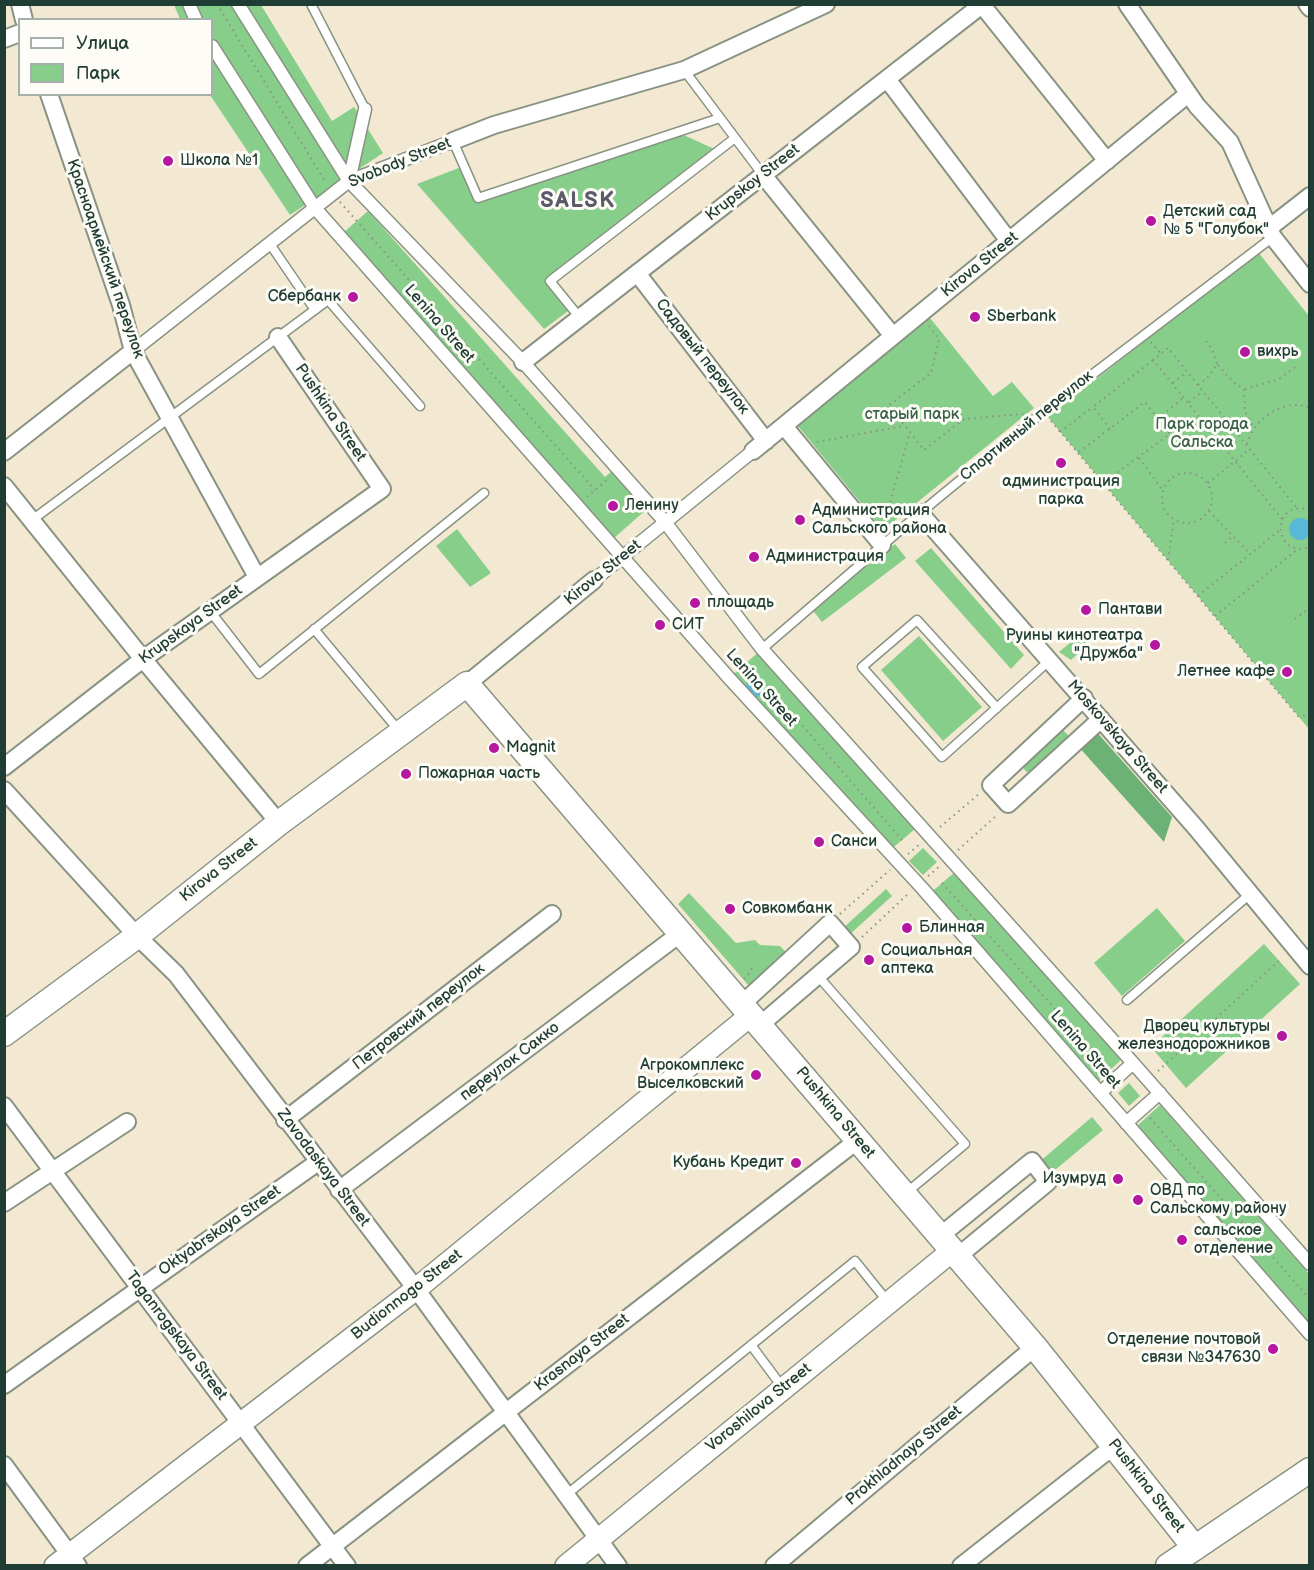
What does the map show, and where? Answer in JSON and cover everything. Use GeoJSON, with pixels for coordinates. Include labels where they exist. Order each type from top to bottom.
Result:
{"type":"FeatureCollection","features":[{"type":"Feature","properties":{"kind":"main road","name":"Kirova Street"},"geometry":{"type":"LineString","coordinates":[[4,1034],[136,936],[279,823],[467,684]]}},
{"type":"Feature","properties":{"kind":"main road","name":"Pushkina Street"},"geometry":{"type":"LineString","coordinates":[[467,684],[1035,1347],[1195,1548]]}},
{"type":"Feature","properties":{"kind":"main road"},"geometry":{"type":"LineString","coordinates":[[1168,1566],[1310,1470]]}},
{"type":"Feature","properties":{"kind":"street"},"geometry":{"type":"LineString","coordinates":[[189,4],[195,18]]}},
{"type":"Feature","properties":{"kind":"street","name":"Lenina Street"},"geometry":{"type":"LineString","coordinates":[[238,4],[349,181],[523,362],[619,470],[665,522],[762,649],[1310,1264]]}},
{"type":"Feature","properties":{"kind":"street","name":"Svobody Street"},"geometry":{"type":"LineString","coordinates":[[4,452],[349,181],[494,125],[684,70],[826,4]]}},
{"type":"Feature","properties":{"kind":"street"},"geometry":{"type":"LineString","coordinates":[[1126,4],[1197,106],[1230,142],[1271,232],[1310,284]]}},
{"type":"Feature","properties":{"kind":"street"},"geometry":{"type":"LineString","coordinates":[[983,5],[1107,161]]}},
{"type":"Feature","properties":{"kind":"street","name":"Krupskoy Street"},"geometry":{"type":"LineString","coordinates":[[523,362],[983,5]]}},
{"type":"Feature","properties":{"kind":"street","name":"Lenina Street"},"geometry":{"type":"LineString","coordinates":[[213,48],[315,208],[758,709],[898,862],[1310,1334]]}},
{"type":"Feature","properties":{"kind":"street"},"geometry":{"type":"LineString","coordinates":[[887,79],[1009,241]]}},
{"type":"Feature","properties":{"kind":"street","name":"Kirova Street"},"geometry":{"type":"LineString","coordinates":[[467,684],[1188,94]]}},
{"type":"Feature","properties":{"kind":"street","name":"Красноармейский переулок"},"geometry":{"type":"LineString","coordinates":[[50,96],[121,305],[133,351],[257,577]]}},
{"type":"Feature","properties":{"kind":"street"},"geometry":{"type":"LineString","coordinates":[[349,181],[365,109]]}},
{"type":"Feature","properties":{"kind":"street"},"geometry":{"type":"LineString","coordinates":[[763,175],[893,336]]}},
{"type":"Feature","properties":{"kind":"street","name":"Спортивный переулок"},"geometry":{"type":"LineString","coordinates":[[1271,232],[1310,196]]}},
{"type":"Feature","properties":{"kind":"street","name":"Садовый переулок"},"geometry":{"type":"LineString","coordinates":[[637,273],[759,446]]}},
{"type":"Feature","properties":{"kind":"street","name":"Pushkina Street"},"geometry":{"type":"LineString","coordinates":[[278,337],[382,489]]}},
{"type":"Feature","properties":{"kind":"street"},"geometry":{"type":"LineString","coordinates":[[784,426],[882,538]]}},
{"type":"Feature","properties":{"kind":"street"},"geometry":{"type":"LineString","coordinates":[[4,486],[279,823]]}},
{"type":"Feature","properties":{"kind":"street","name":"Krupskaya Street"},"geometry":{"type":"LineString","coordinates":[[4,767],[143,659],[382,489]]}},
{"type":"Feature","properties":{"kind":"street","name":"Moskovskaya Street"},"geometry":{"type":"LineString","coordinates":[[920,513],[1196,828],[1310,966]]}},
{"type":"Feature","properties":{"kind":"street"},"geometry":{"type":"LineString","coordinates":[[1084,698],[991,785],[1008,804],[1101,719]]}},
{"type":"Feature","properties":{"kind":"street","name":"Zavodaskaya Street"},"geometry":{"type":"LineString","coordinates":[[4,790],[136,936],[176,974],[416,1289],[618,1566]]}},
{"type":"Feature","properties":{"kind":"street","name":"Петровский переулок"},"geometry":{"type":"LineString","coordinates":[[285,1120],[552,914]]}},
{"type":"Feature","properties":{"kind":"street","name":"Budionnogo Street"},"geometry":{"type":"LineString","coordinates":[[67,1562],[241,1423],[416,1289],[751,1015],[818,976],[851,947],[830,923],[751,1015]]}},
{"type":"Feature","properties":{"kind":"street","name":"переулок Сакко"},"geometry":{"type":"LineString","coordinates":[[339,1190],[681,933]]}},
{"type":"Feature","properties":{"kind":"street"},"geometry":{"type":"LineString","coordinates":[[1100,1093],[1134,1064]]}},
{"type":"Feature","properties":{"kind":"street"},"geometry":{"type":"LineString","coordinates":[[1126,1123],[1160,1094]]}},
{"type":"Feature","properties":{"kind":"street","name":"Taganrogskaya Street"},"geometry":{"type":"LineString","coordinates":[[4,1106],[347,1566]]}},
{"type":"Feature","properties":{"kind":"street"},"geometry":{"type":"LineString","coordinates":[[4,1203],[127,1122]]}},
{"type":"Feature","properties":{"kind":"street","name":"Krasnaya Street"},"geometry":{"type":"LineString","coordinates":[[307,1566],[858,1140]]}},
{"type":"Feature","properties":{"kind":"street","name":"Voroshilova Street"},"geometry":{"type":"LineString","coordinates":[[566,1566],[888,1302],[949,1248],[1032,1161],[1048,1182],[949,1248]]}},
{"type":"Feature","properties":{"kind":"street","name":"Oktyabrskaya Street"},"geometry":{"type":"LineString","coordinates":[[4,1385],[318,1162]]}},
{"type":"Feature","properties":{"kind":"street","name":"Prokhladnaya Street"},"geometry":{"type":"LineString","coordinates":[[774,1566],[1035,1347]]}},
{"type":"Feature","properties":{"kind":"street"},"geometry":{"type":"LineString","coordinates":[[961,1566],[1114,1445]]}},
{"type":"Feature","properties":{"kind":"street"},"geometry":{"type":"LineString","coordinates":[[4,1465],[67,1562]]}},
{"type":"Feature","properties":{"kind":"lane"},"geometry":{"type":"LineString","coordinates":[[311,4],[365,109]]}},
{"type":"Feature","properties":{"kind":"lane"},"geometry":{"type":"LineString","coordinates":[[684,70],[763,175]]}},
{"type":"Feature","properties":{"kind":"lane"},"geometry":{"type":"LineString","coordinates":[[453,141],[477,198],[720,118]]}},
{"type":"Feature","properties":{"kind":"lane"},"geometry":{"type":"LineString","coordinates":[[580,318],[550,281],[735,138]]}},
{"type":"Feature","properties":{"kind":"lane","name":"Спортивный переулок"},"geometry":{"type":"LineString","coordinates":[[762,649],[882,538],[920,513],[1043,412],[1271,232]]}},
{"type":"Feature","properties":{"kind":"lane"},"geometry":{"type":"LineString","coordinates":[[270,244],[315,310]]}},
{"type":"Feature","properties":{"kind":"lane"},"geometry":{"type":"LineString","coordinates":[[32,520],[328,300],[420,406]]}},
{"type":"Feature","properties":{"kind":"lane"},"geometry":{"type":"LineString","coordinates":[[210,611],[259,674],[484,493]]}},
{"type":"Feature","properties":{"kind":"lane"},"geometry":{"type":"LineString","coordinates":[[997,708],[917,620],[862,667],[942,757],[997,708],[1050,660]]}},
{"type":"Feature","properties":{"kind":"lane"},"geometry":{"type":"LineString","coordinates":[[315,629],[401,733]]}},
{"type":"Feature","properties":{"kind":"lane"},"geometry":{"type":"LineString","coordinates":[[1127,1000],[1250,894]]}},
{"type":"Feature","properties":{"kind":"lane"},"geometry":{"type":"LineString","coordinates":[[818,976],[965,1144],[904,1194]]}},
{"type":"Feature","properties":{"kind":"lane"},"geometry":{"type":"LineString","coordinates":[[566,1495],[855,1261],[888,1302]]}},
{"type":"Feature","properties":{"kind":"lane"},"geometry":{"type":"LineString","coordinates":[[751,1345],[783,1388]]}},
{"type":"Feature","properties":{"kind":"path"},"geometry":{"type":"LineString","coordinates":[[217,4],[333,194],[595,490]]}},
{"type":"Feature","properties":{"kind":"path"},"geometry":{"type":"LineString","coordinates":[[920,315],[939,339],[931,373],[889,405],[924,450],[964,419],[1043,412],[1298,716],[1310,715]]}},
{"type":"Feature","properties":{"kind":"path"},"geometry":{"type":"LineString","coordinates":[[1206,341],[1212,349],[1217,364],[1233,382],[1244,389],[1279,379],[1299,364]]}},
{"type":"Feature","properties":{"kind":"path"},"geometry":{"type":"LineString","coordinates":[[1060,432],[1168,348],[1298,508]]}},
{"type":"Feature","properties":{"kind":"path"},"geometry":{"type":"LineString","coordinates":[[1153,360],[1282,519]]}},
{"type":"Feature","properties":{"kind":"path"},"geometry":{"type":"LineString","coordinates":[[1198,385],[1209,376],[1217,364]]}},
{"type":"Feature","properties":{"kind":"path"},"geometry":{"type":"LineString","coordinates":[[1173,383],[1187,372]]}},
{"type":"Feature","properties":{"kind":"path"},"geometry":{"type":"LineString","coordinates":[[1244,389],[1245,412],[1254,428]]}},
{"type":"Feature","properties":{"kind":"path"},"geometry":{"type":"LineString","coordinates":[[1189,402],[1203,391]]}},
{"type":"Feature","properties":{"kind":"path"},"geometry":{"type":"LineString","coordinates":[[1158,419],[1184,397]]}},
{"type":"Feature","properties":{"kind":"path"},"geometry":{"type":"LineString","coordinates":[[1078,453],[1145,402],[1170,434],[1103,483]]}},
{"type":"Feature","properties":{"kind":"path"},"geometry":{"type":"LineString","coordinates":[[1247,445],[1254,428],[1279,409],[1290,405],[1303,405],[1310,408]]}},
{"type":"Feature","properties":{"kind":"path"},"geometry":{"type":"LineString","coordinates":[[1093,407],[1110,429]]}},
{"type":"Feature","properties":{"kind":"path"},"geometry":{"type":"LineString","coordinates":[[812,443],[905,426]]}},
{"type":"Feature","properties":{"kind":"path"},"geometry":{"type":"LineString","coordinates":[[882,538],[910,432]]}},
{"type":"Feature","properties":{"kind":"path"},"geometry":{"type":"LineString","coordinates":[[1207,484],[1250,449]]}},
{"type":"Feature","properties":{"kind":"path"},"geometry":{"type":"LineString","coordinates":[[1139,458],[1163,490]]}},
{"type":"Feature","properties":{"kind":"path"},"geometry":{"type":"LineString","coordinates":[[578,505],[619,470]]}},
{"type":"Feature","properties":{"kind":"path"},"geometry":{"type":"LineString","coordinates":[[1179,474],[1195,474],[1207,484],[1212,497],[1209,511],[1197,521],[1189,523],[1174,519],[1163,507],[1163,490],[1167,483],[1179,474]]}},
{"type":"Feature","properties":{"kind":"path"},"geometry":{"type":"LineString","coordinates":[[1308,508],[1298,508],[1288,512],[1282,519],[1280,530],[1286,543],[1298,549],[1308,548],[1310,553]]}},
{"type":"Feature","properties":{"kind":"path"},"geometry":{"type":"LineString","coordinates":[[1209,511],[1250,554]]}},
{"type":"Feature","properties":{"kind":"path"},"geometry":{"type":"LineString","coordinates":[[1168,560],[1174,519]]}},
{"type":"Feature","properties":{"kind":"path"},"geometry":{"type":"LineString","coordinates":[[1198,596],[1280,530]]}},
{"type":"Feature","properties":{"kind":"path"},"geometry":{"type":"LineString","coordinates":[[1225,543],[1233,536]]}},
{"type":"Feature","properties":{"kind":"path"},"geometry":{"type":"LineString","coordinates":[[1215,616],[1298,549]]}},
{"type":"Feature","properties":{"kind":"path"},"geometry":{"type":"LineString","coordinates":[[1295,619],[1310,608]]}},
{"type":"Feature","properties":{"kind":"path"},"geometry":{"type":"LineString","coordinates":[[758,709],[790,680]]}},
{"type":"Feature","properties":{"kind":"path"},"geometry":{"type":"LineString","coordinates":[[775,694],[902,840]]}},
{"type":"Feature","properties":{"kind":"path"},"geometry":{"type":"LineString","coordinates":[[830,923],[898,862],[991,785]]}},
{"type":"Feature","properties":{"kind":"path"},"geometry":{"type":"LineString","coordinates":[[942,883],[1117,1078]]}},
{"type":"Feature","properties":{"kind":"path"},"geometry":{"type":"LineString","coordinates":[[1148,1080],[1293,948]]}},
{"type":"Feature","properties":{"kind":"path"},"geometry":{"type":"LineString","coordinates":[[743,979],[752,971],[752,964]]}},
{"type":"Feature","properties":{"kind":"path"},"geometry":{"type":"LineString","coordinates":[[1142,1109],[1310,1299]]}},
{"type":"Feature","properties":{"kind":"green space"},"geometry":{"type":"Polygon","coordinates":[[[174,5],[261,5],[332,121],[354,107],[383,153],[290,215],[211,96],[213,96],[213,18],[180,18],[174,5]]]}},
{"type":"Feature","properties":{"kind":"green space"},"geometry":{"type":"Polygon","coordinates":[[[679,133],[719,151],[550,281],[572,308],[544,329],[417,184],[464,166],[477,198],[679,133]]]}},
{"type":"Feature","properties":{"kind":"green space"},"geometry":{"type":"Polygon","coordinates":[[[368,211],[605,477],[612,471],[647,509],[614,538],[343,233],[368,211]]]}},
{"type":"Feature","properties":{"kind":"green space","name":"Парк города Сальска"},"geometry":{"type":"Polygon","coordinates":[[[1258,252],[1309,316],[1309,729],[1048,417],[1258,252]]]}},
{"type":"Feature","properties":{"kind":"green space","name":"старый парк"},"geometry":{"type":"Polygon","coordinates":[[[926,313],[993,396],[1012,382],[1034,408],[883,530],[793,420],[926,313]]]}},
{"type":"Feature","properties":{"kind":"green space"},"geometry":{"type":"Polygon","coordinates":[[[457,529],[491,573],[470,587],[436,546],[457,529]]]}},
{"type":"Feature","properties":{"kind":"green space"},"geometry":{"type":"Polygon","coordinates":[[[895,544],[906,558],[822,622],[811,608],[895,544]]]}},
{"type":"Feature","properties":{"kind":"green space"},"geometry":{"type":"Polygon","coordinates":[[[931,548],[1024,655],[1011,669],[915,561],[931,548]]]}},
{"type":"Feature","properties":{"kind":"green space"},"geometry":{"type":"Polygon","coordinates":[[[1084,631],[1091,641],[1071,660],[1059,652],[1084,631]]]}},
{"type":"Feature","properties":{"kind":"green space"},"geometry":{"type":"Polygon","coordinates":[[[919,636],[982,707],[943,741],[881,670],[919,636]]]}},
{"type":"Feature","properties":{"kind":"green space"},"geometry":{"type":"Polygon","coordinates":[[[762,649],[915,829],[888,852],[769,712],[763,716],[729,678],[762,649]]]}},
{"type":"Feature","properties":{"kind":"green space"},"geometry":{"type":"Polygon","coordinates":[[[1094,729],[1172,817],[1164,842],[1077,745],[1094,729]]]}},
{"type":"Feature","properties":{"kind":"green space"},"geometry":{"type":"Polygon","coordinates":[[[1063,730],[1070,737],[1029,774],[1023,768],[1063,730]]]}},
{"type":"Feature","properties":{"kind":"green space"},"geometry":{"type":"Polygon","coordinates":[[[923,848],[937,862],[923,875],[909,861],[923,848]]]}},
{"type":"Feature","properties":{"kind":"green space"},"geometry":{"type":"Polygon","coordinates":[[[955,872],[1121,1060],[1096,1083],[929,894],[955,872]]]}},
{"type":"Feature","properties":{"kind":"green space"},"geometry":{"type":"Polygon","coordinates":[[[886,889],[892,896],[848,936],[842,929],[886,889]]]}},
{"type":"Feature","properties":{"kind":"green space"},"geometry":{"type":"Polygon","coordinates":[[[689,893],[736,943],[755,940],[760,945],[780,946],[786,952],[749,986],[678,904],[689,893]]]}},
{"type":"Feature","properties":{"kind":"green space"},"geometry":{"type":"Polygon","coordinates":[[[1157,908],[1185,941],[1122,996],[1094,963],[1157,908]]]}},
{"type":"Feature","properties":{"kind":"green space"},"geometry":{"type":"Polygon","coordinates":[[[1264,944],[1300,984],[1186,1088],[1151,1047],[1264,944]]]}},
{"type":"Feature","properties":{"kind":"green space"},"geometry":{"type":"Polygon","coordinates":[[[1129,1083],[1140,1096],[1129,1106],[1118,1093],[1129,1083]]]}},
{"type":"Feature","properties":{"kind":"green space"},"geometry":{"type":"Polygon","coordinates":[[[1160,1105],[1309,1274],[1309,1323],[1136,1127],[1160,1105]]]}},
{"type":"Feature","properties":{"kind":"green space"},"geometry":{"type":"Polygon","coordinates":[[[1092,1117],[1103,1130],[1049,1175],[1038,1163],[1092,1117]]]}},
{"type":"Feature","properties":{"kind":"water"},"geometry":{"type":"Polygon","coordinates":[[[1300,518],[1308,521],[1311,529],[1308,537],[1300,540],[1292,537],[1289,529],[1292,521],[1300,518]]]}},
{"type":"Feature","properties":{"kind":"water"},"geometry":{"type":"Polygon","coordinates":[[[752,680],[763,692],[754,700],[743,688],[752,680]]]}},
{"type":"Feature","properties":{"kind":"place","name":"Школа №1"},"geometry":{"type":"Point","coordinates":[168,161]}},
{"type":"Feature","properties":{"kind":"place","name":"Детский сад № 5 \"Голубок\""},"geometry":{"type":"Point","coordinates":[1151,221]}},
{"type":"Feature","properties":{"kind":"place","name":"Сбербанк"},"geometry":{"type":"Point","coordinates":[353,297]}},
{"type":"Feature","properties":{"kind":"place","name":"Sberbank"},"geometry":{"type":"Point","coordinates":[975,317]}},
{"type":"Feature","properties":{"kind":"place","name":"вихрь"},"geometry":{"type":"Point","coordinates":[1245,352]}},
{"type":"Feature","properties":{"kind":"place","name":"администрация парка"},"geometry":{"type":"Point","coordinates":[1061,463]}},
{"type":"Feature","properties":{"kind":"place","name":"Ленину"},"geometry":{"type":"Point","coordinates":[613,506]}},
{"type":"Feature","properties":{"kind":"place","name":"Администрация Сальского района"},"geometry":{"type":"Point","coordinates":[800,520]}},
{"type":"Feature","properties":{"kind":"place","name":"Администрация"},"geometry":{"type":"Point","coordinates":[754,557]}},
{"type":"Feature","properties":{"kind":"place","name":"площадь"},"geometry":{"type":"Point","coordinates":[695,603]}},
{"type":"Feature","properties":{"kind":"place","name":"Пантави"},"geometry":{"type":"Point","coordinates":[1086,610]}},
{"type":"Feature","properties":{"kind":"place","name":"СИТ"},"geometry":{"type":"Point","coordinates":[660,625]}},
{"type":"Feature","properties":{"kind":"place","name":"Руины кинотеатра \"Дружба\""},"geometry":{"type":"Point","coordinates":[1155,645]}},
{"type":"Feature","properties":{"kind":"place","name":"Летнее кафе"},"geometry":{"type":"Point","coordinates":[1287,672]}},
{"type":"Feature","properties":{"kind":"place","name":"Magnit"},"geometry":{"type":"Point","coordinates":[494,748]}},
{"type":"Feature","properties":{"kind":"place","name":"Пожарная часть"},"geometry":{"type":"Point","coordinates":[406,774]}},
{"type":"Feature","properties":{"kind":"place","name":"Санси"},"geometry":{"type":"Point","coordinates":[819,842]}},
{"type":"Feature","properties":{"kind":"place","name":"Совкомбанк"},"geometry":{"type":"Point","coordinates":[730,909]}},
{"type":"Feature","properties":{"kind":"place","name":"Блинная"},"geometry":{"type":"Point","coordinates":[907,928]}},
{"type":"Feature","properties":{"kind":"place","name":"Социальная аптека"},"geometry":{"type":"Point","coordinates":[869,960]}},
{"type":"Feature","properties":{"kind":"place","name":"Дворец культуры железнодорожников"},"geometry":{"type":"Point","coordinates":[1282,1036]}},
{"type":"Feature","properties":{"kind":"place","name":"Агрокомплекс Выселковский"},"geometry":{"type":"Point","coordinates":[756,1075]}},
{"type":"Feature","properties":{"kind":"place","name":"Кубань Кредит"},"geometry":{"type":"Point","coordinates":[796,1163]}},
{"type":"Feature","properties":{"kind":"place","name":"Изумруд"},"geometry":{"type":"Point","coordinates":[1118,1179]}},
{"type":"Feature","properties":{"kind":"place","name":"ОВД по Сальскому району"},"geometry":{"type":"Point","coordinates":[1138,1200]}},
{"type":"Feature","properties":{"kind":"place","name":"сальское отделение"},"geometry":{"type":"Point","coordinates":[1182,1240]}},
{"type":"Feature","properties":{"kind":"place","name":"Отделение почтовой связи №347630"},"geometry":{"type":"Point","coordinates":[1273,1349]}},
{"type":"Feature","properties":{"kind":"district","name":"SALSK"},"geometry":{"type":"Point","coordinates":[578,201]}}]}
